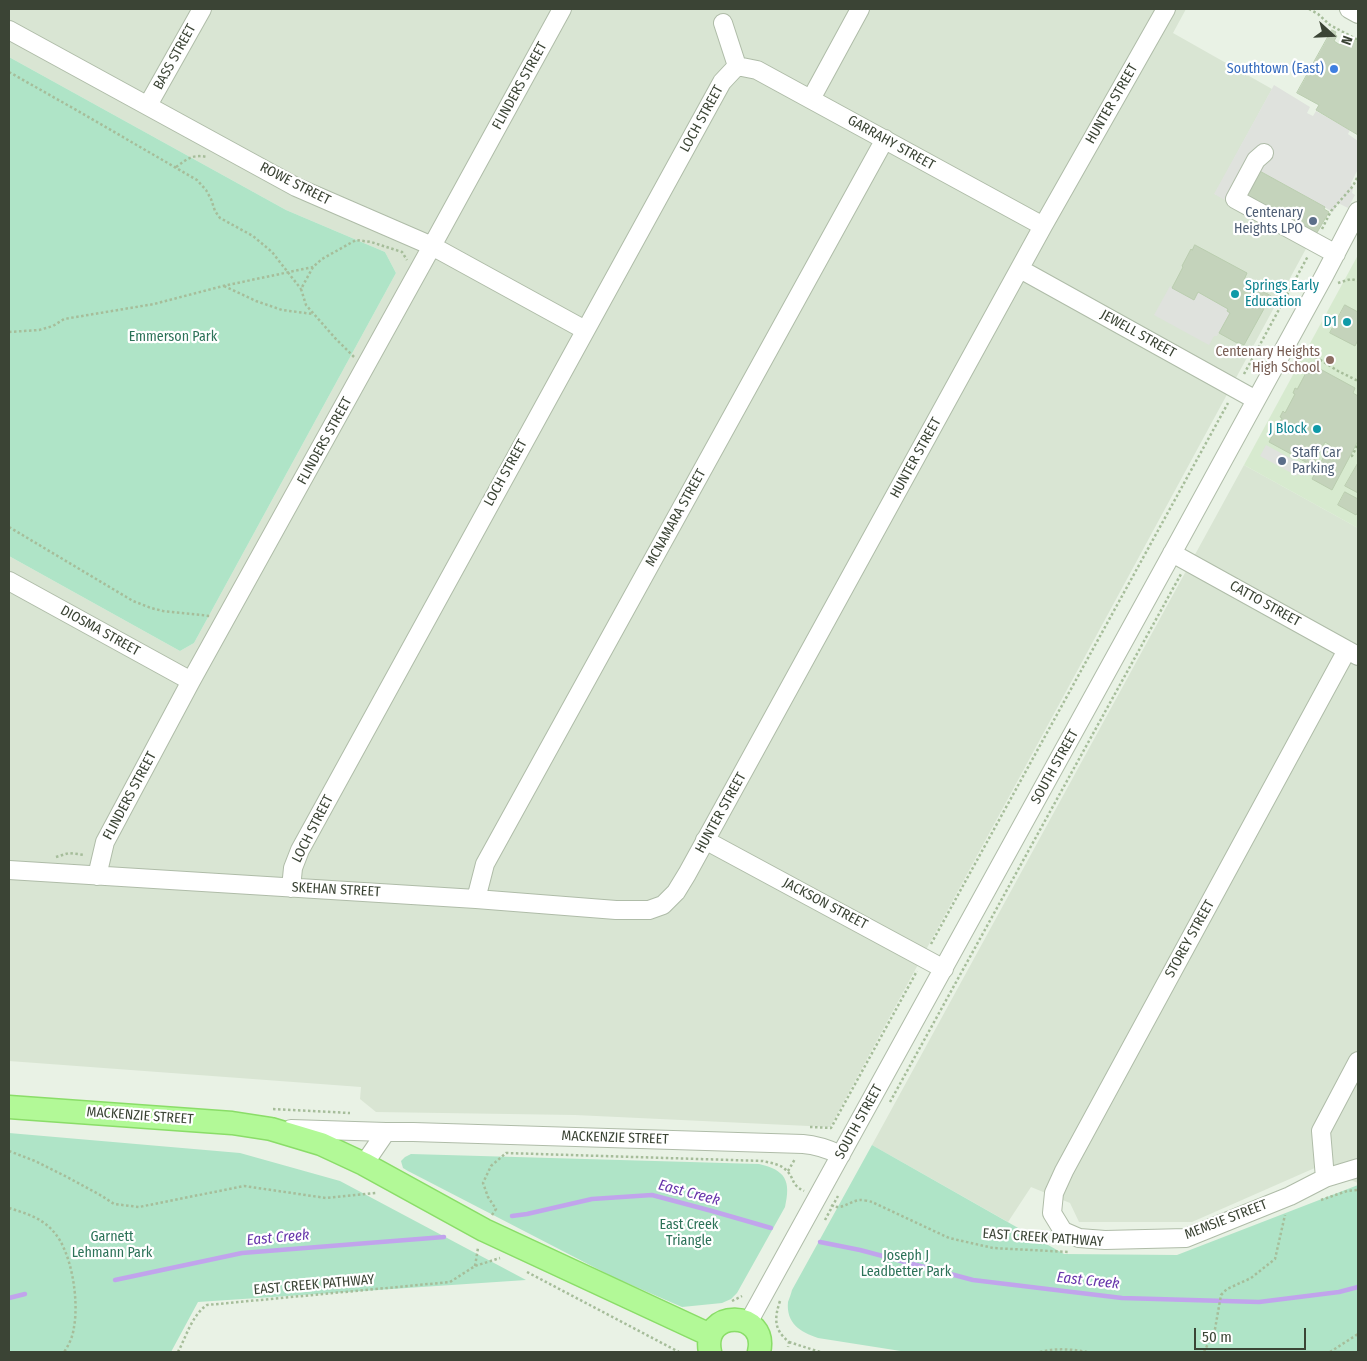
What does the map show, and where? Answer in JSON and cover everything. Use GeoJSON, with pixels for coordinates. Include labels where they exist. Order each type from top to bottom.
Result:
{"type":"FeatureCollection","features":[{"type":"Feature","properties":{"kind":"main road","name":"MACKENZIE STREET"},"geometry":{"type":"LineString","coordinates":[[9,1107],[232,1123],[270,1119],[364,1164],[483,1242],[710,1344]]}},
{"type":"Feature","properties":{"kind":"main road"},"geometry":{"type":"LineString","coordinates":[[710,1344],[717,1326],[726,1320],[738,1319],[748,1323],[755,1329],[759,1337],[759,1352]]}},
{"type":"Feature","properties":{"kind":"street","name":"BASS STREET"},"geometry":{"type":"LineString","coordinates":[[148,106],[202,9]]}},
{"type":"Feature","properties":{"kind":"street","name":"FLINDERS STREET"},"geometry":{"type":"LineString","coordinates":[[97,876],[105,842],[191,682],[562,9]]}},
{"type":"Feature","properties":{"kind":"street"},"geometry":{"type":"LineString","coordinates":[[811,99],[860,9]]}},
{"type":"Feature","properties":{"kind":"street","name":"HUNTER STREET"},"geometry":{"type":"LineString","coordinates":[[663,905],[676,892],[706,840],[1043,226],[1166,9]]}},
{"type":"Feature","properties":{"kind":"street"},"geometry":{"type":"LineString","coordinates":[[1348,9],[1358,14]]}},
{"type":"Feature","properties":{"kind":"street"},"geometry":{"type":"LineString","coordinates":[[723,23],[737,66]]}},
{"type":"Feature","properties":{"kind":"street","name":"ROWE STREET"},"geometry":{"type":"LineString","coordinates":[[9,30],[296,187],[432,246],[585,330]]}},
{"type":"Feature","properties":{"kind":"street","name":"GARRAHY STREET"},"geometry":{"type":"LineString","coordinates":[[737,66],[757,70],[1043,226]]}},
{"type":"Feature","properties":{"kind":"street","name":"LOCH STREET"},"geometry":{"type":"LineString","coordinates":[[291,888],[293,868],[300,850],[722,82],[737,66]]}},
{"type":"Feature","properties":{"kind":"street","name":"MCNAMARA STREET"},"geometry":{"type":"LineString","coordinates":[[476,899],[486,864],[885,139]]}},
{"type":"Feature","properties":{"kind":"street"},"geometry":{"type":"LineString","coordinates":[[1264,153],[1256,160],[1235,199],[1336,254]]}},
{"type":"Feature","properties":{"kind":"street","name":"SOUTH STREET"},"geometry":{"type":"LineString","coordinates":[[748,1323],[825,1202],[841,1155],[1358,211]]}},
{"type":"Feature","properties":{"kind":"street","name":"JEWELL STREET"},"geometry":{"type":"LineString","coordinates":[[1020,269],[1256,400]]}},
{"type":"Feature","properties":{"kind":"street","name":"CATTO STREET"},"geometry":{"type":"LineString","coordinates":[[1172,553],[1353,653]]}},
{"type":"Feature","properties":{"kind":"street","name":"DIOSMA STREET"},"geometry":{"type":"LineString","coordinates":[[9,581],[191,682]]}},
{"type":"Feature","properties":{"kind":"street","name":"STOREY STREET"},"geometry":{"type":"LineString","coordinates":[[1063,1232],[1052,1213],[1054,1193],[1064,1171],[1353,653]]}},
{"type":"Feature","properties":{"kind":"street","name":"JACKSON STREET"},"geometry":{"type":"LineString","coordinates":[[706,840],[944,969]]}},
{"type":"Feature","properties":{"kind":"street","name":"SKEHAN STREET"},"geometry":{"type":"LineString","coordinates":[[9,870],[476,899],[616,910],[649,910],[663,905]]}},
{"type":"Feature","properties":{"kind":"street"},"geometry":{"type":"LineString","coordinates":[[1325,1178],[1321,1131],[1358,1061]]}},
{"type":"Feature","properties":{"kind":"street","name":"MACKENZIE STREET"},"geometry":{"type":"LineString","coordinates":[[270,1119],[386,1132],[803,1144],[816,1145],[841,1155]]}},
{"type":"Feature","properties":{"kind":"street"},"geometry":{"type":"LineString","coordinates":[[364,1164],[386,1132]]}},
{"type":"Feature","properties":{"kind":"street","name":"MEMSIE STREET"},"geometry":{"type":"LineString","coordinates":[[1063,1232],[1079,1238],[1105,1240],[1186,1238],[1290,1196],[1325,1178],[1358,1168]]}},
{"type":"Feature","properties":{"kind":"path"},"geometry":{"type":"LineString","coordinates":[[1309,9],[1330,25],[1358,40]]}},
{"type":"Feature","properties":{"kind":"path"},"geometry":{"type":"LineString","coordinates":[[9,72],[197,180],[206,190],[215,212],[220,218],[253,236],[272,252],[301,289],[306,305],[351,355],[367,364]]}},
{"type":"Feature","properties":{"kind":"path"},"geometry":{"type":"LineString","coordinates":[[176,168],[195,156],[209,158],[217,144]]}},
{"type":"Feature","properties":{"kind":"path"},"geometry":{"type":"LineString","coordinates":[[788,1171],[803,1144],[804,1127],[831,1128],[1236,389],[1331,211],[1353,186],[1358,176]]}},
{"type":"Feature","properties":{"kind":"path"},"geometry":{"type":"LineString","coordinates":[[301,289],[313,268],[322,260],[356,240],[371,242],[402,252],[407,259],[406,265]]}},
{"type":"Feature","properties":{"kind":"path"},"geometry":{"type":"LineString","coordinates":[[9,332],[39,330],[53,326],[64,319],[154,304],[223,286],[313,268]]}},
{"type":"Feature","properties":{"kind":"path"},"geometry":{"type":"LineString","coordinates":[[1339,283],[1351,279],[1358,281]]}},
{"type":"Feature","properties":{"kind":"path"},"geometry":{"type":"LineString","coordinates":[[223,286],[282,310],[314,314]]}},
{"type":"Feature","properties":{"kind":"path"},"geometry":{"type":"LineString","coordinates":[[1303,349],[1358,381]]}},
{"type":"Feature","properties":{"kind":"path"},"geometry":{"type":"LineString","coordinates":[[1350,456],[1352,456],[1358,444]]}},
{"type":"Feature","properties":{"kind":"path"},"geometry":{"type":"LineString","coordinates":[[9,527],[133,601],[163,611],[214,616]]}},
{"type":"Feature","properties":{"kind":"path"},"geometry":{"type":"LineString","coordinates":[[887,1108],[1188,562]]}},
{"type":"Feature","properties":{"kind":"path"},"geometry":{"type":"LineString","coordinates":[[270,1119],[357,1113]]}},
{"type":"Feature","properties":{"kind":"path"},"geometry":{"type":"LineString","coordinates":[[9,1151],[35,1161],[67,1177],[114,1204],[130,1206],[139,1207],[244,1186],[326,1198],[376,1193]]}},
{"type":"Feature","properties":{"kind":"path"},"geometry":{"type":"LineString","coordinates":[[483,1242],[496,1209],[488,1197],[483,1183],[490,1166],[506,1153],[763,1161],[781,1166],[788,1171],[794,1184],[825,1202]]}},
{"type":"Feature","properties":{"kind":"path"},"geometry":{"type":"LineString","coordinates":[[825,1202],[842,1190]]}},
{"type":"Feature","properties":{"kind":"path"},"geometry":{"type":"LineString","coordinates":[[1321,1200],[1347,1191],[1358,1190]]}},
{"type":"Feature","properties":{"kind":"path","name":"EAST CREEK PATHWAY"},"geometry":{"type":"LineString","coordinates":[[825,1202],[835,1207],[844,1206],[859,1200],[872,1202],[949,1238],[993,1248],[1069,1252]]}},
{"type":"Feature","properties":{"kind":"path"},"geometry":{"type":"LineString","coordinates":[[824,1222],[825,1202]]}},
{"type":"Feature","properties":{"kind":"path"},"geometry":{"type":"LineString","coordinates":[[9,1208],[29,1214],[43,1222],[54,1232],[63,1247],[70,1265],[77,1306],[74,1330],[69,1345],[64,1352]]}},
{"type":"Feature","properties":{"kind":"path"},"geometry":{"type":"LineString","coordinates":[[1204,1352],[1216,1329],[1221,1295],[1227,1288],[1251,1278],[1275,1259],[1286,1211],[1279,1214]]}},
{"type":"Feature","properties":{"kind":"path","name":"EAST CREEK PATHWAY"},"geometry":{"type":"LineString","coordinates":[[178,1352],[196,1315],[207,1305],[450,1282],[475,1266],[500,1258],[493,1254]]}},
{"type":"Feature","properties":{"kind":"path"},"geometry":{"type":"LineString","coordinates":[[526,1272],[679,1352]]}},
{"type":"Feature","properties":{"kind":"path"},"geometry":{"type":"LineString","coordinates":[[784,1294],[779,1302],[776,1315],[776,1324],[780,1335],[789,1342],[820,1352]]}},
{"type":"Feature","properties":{"kind":"path"},"geometry":{"type":"LineString","coordinates":[[1330,1352],[1358,1334]]}},
{"type":"Feature","properties":{"kind":"path"},"geometry":{"type":"LineString","coordinates":[[788,1348],[789,1342]]}},
{"type":"Feature","properties":{"kind":"path"},"geometry":{"type":"LineString","coordinates":[[1040,1352],[1064,1350],[1087,1352]]}},
{"type":"Feature","properties":{"kind":"shaded area"},"geometry":{"type":"Polygon","coordinates":[[[9,9],[1186,9],[1173,33],[1272,89],[1215,194],[1308,245],[830,1127],[575,1115],[376,1112],[360,1099],[361,1087],[9,1061],[9,556],[180,651],[194,643],[396,273],[385,252],[286,210],[9,57],[9,9]]]}},
{"type":"Feature","properties":{"kind":"shaded area"},"geometry":{"type":"Polygon","coordinates":[[[1274,85],[1310,107],[1307,113],[1313,116],[1316,111],[1350,130],[1348,134],[1358,141],[1358,169],[1351,183],[1352,193],[1355,195],[1348,208],[1338,203],[1333,212],[1256,169],[1236,206],[1214,194],[1274,85]]]}},
{"type":"Feature","properties":{"kind":"shaded area","name":"Centenary Heights High School"},"geometry":{"type":"Polygon","coordinates":[[[1358,255],[1358,528],[1244,465],[1358,255]]]}},
{"type":"Feature","properties":{"kind":"shaded area"},"geometry":{"type":"Polygon","coordinates":[[[1170,286],[1193,299],[1198,292],[1228,309],[1227,311],[1230,313],[1217,336],[1214,336],[1209,345],[1154,315],[1170,286]]]}},
{"type":"Feature","properties":{"kind":"shaded area","name":"Staff Car Parking"},"geometry":{"type":"Polygon","coordinates":[[[1266,445],[1303,465],[1297,476],[1260,456],[1266,445]]]}},
{"type":"Feature","properties":{"kind":"shaded area"},"geometry":{"type":"Polygon","coordinates":[[[1244,465],[1358,528],[1358,1183],[1317,1167],[1192,1222],[1079,1222],[1070,1203],[1031,1187],[1008,1222],[872,1145],[1244,465]]]}},
{"type":"Feature","properties":{"kind":"green space","name":"Emmerson Park"},"geometry":{"type":"Polygon","coordinates":[[[9,57],[286,210],[385,252],[396,273],[194,643],[180,651],[9,556],[9,57]]]}},
{"type":"Feature","properties":{"kind":"green space","name":"Garnett Lehmann Park"},"geometry":{"type":"Polygon","coordinates":[[[9,1133],[240,1153],[340,1181],[526,1280],[198,1302],[171,1352],[9,1352],[9,1133]]]}},
{"type":"Feature","properties":{"kind":"green space","name":"Joseph J Leadbetter Park"},"geometry":{"type":"Polygon","coordinates":[[[872,1145],[1064,1254],[1177,1255],[1358,1185],[1358,1352],[907,1352],[811,1336],[800,1330],[792,1321],[789,1316],[788,1302],[792,1290],[872,1145]]]}},
{"type":"Feature","properties":{"kind":"green space","name":"East Creek Triangle"},"geometry":{"type":"Polygon","coordinates":[[[411,1154],[759,1164],[781,1173],[787,1184],[787,1198],[785,1207],[737,1293],[731,1299],[722,1303],[682,1307],[613,1277],[408,1171],[403,1168],[401,1161],[411,1154]]]}},
{"type":"Feature","properties":{"kind":"building","name":"Southtown (East)"},"geometry":{"type":"Polygon","coordinates":[[[1332,30],[1336,32],[1337,36],[1334,41],[1340,45],[1346,36],[1358,42],[1358,135],[1316,110],[1319,105],[1297,93],[1332,30]]]}},
{"type":"Feature","properties":{"kind":"building"},"geometry":{"type":"Polygon","coordinates":[[[1256,169],[1325,207],[1324,209],[1329,212],[1315,236],[1241,196],[1256,169]]]}},
{"type":"Feature","properties":{"kind":"building","name":"Springs Early Education"},"geometry":{"type":"Polygon","coordinates":[[[1195,245],[1247,273],[1244,280],[1271,296],[1244,345],[1219,333],[1230,313],[1227,311],[1228,309],[1198,292],[1194,300],[1172,288],[1191,249],[1195,245]]]}},
{"type":"Feature","properties":{"kind":"building","name":"D1"},"geometry":{"type":"Polygon","coordinates":[[[1345,305],[1358,312],[1358,340],[1355,346],[1330,333],[1345,305]]]}},
{"type":"Feature","properties":{"kind":"building","name":"J Block"},"geometry":{"type":"Polygon","coordinates":[[[1311,364],[1355,388],[1353,393],[1358,396],[1358,441],[1332,490],[1312,479],[1330,445],[1325,442],[1313,466],[1269,442],[1282,418],[1280,417],[1283,411],[1285,413],[1295,394],[1293,393],[1295,388],[1297,389],[1311,364]]]}},
{"type":"Feature","properties":{"kind":"building"},"geometry":{"type":"Polygon","coordinates":[[[1358,463],[1358,493],[1345,486],[1358,463]]]}},
{"type":"Feature","properties":{"kind":"building"},"geometry":{"type":"Polygon","coordinates":[[[1345,492],[1358,499],[1358,512],[1356,515],[1338,505],[1345,492]]]}},
{"type":"Feature","properties":{"kind":"waterway","name":"East Creek"},"geometry":{"type":"LineString","coordinates":[[512,1216],[592,1199],[652,1195],[771,1228]]}},
{"type":"Feature","properties":{"kind":"waterway","name":"East Creek"},"geometry":{"type":"LineString","coordinates":[[115,1280],[242,1253],[444,1237]]}},
{"type":"Feature","properties":{"kind":"waterway","name":"East Creek"},"geometry":{"type":"LineString","coordinates":[[820,1242],[860,1250],[973,1280],[1122,1298],[1259,1302],[1339,1292],[1358,1287]]}},
{"type":"Feature","properties":{"kind":"waterway","name":"East Creek"},"geometry":{"type":"LineString","coordinates":[[9,1298],[25,1294]]}},
{"type":"Feature","properties":{"kind":"place","name":"Southtown (East)"},"geometry":{"type":"Point","coordinates":[1334,69]}},
{"type":"Feature","properties":{"kind":"place","name":"Centenary Heights LPO"},"geometry":{"type":"Point","coordinates":[1313,221]}},
{"type":"Feature","properties":{"kind":"place","name":"Springs Early Education"},"geometry":{"type":"Point","coordinates":[1235,294]}},
{"type":"Feature","properties":{"kind":"place","name":"D1"},"geometry":{"type":"Point","coordinates":[1347,322]}},
{"type":"Feature","properties":{"kind":"place","name":"Centenary Heights High School"},"geometry":{"type":"Point","coordinates":[1330,360]}},
{"type":"Feature","properties":{"kind":"place","name":"J Block"},"geometry":{"type":"Point","coordinates":[1317,429]}},
{"type":"Feature","properties":{"kind":"place","name":"Staff Car Parking"},"geometry":{"type":"Point","coordinates":[1282,461]}}]}
